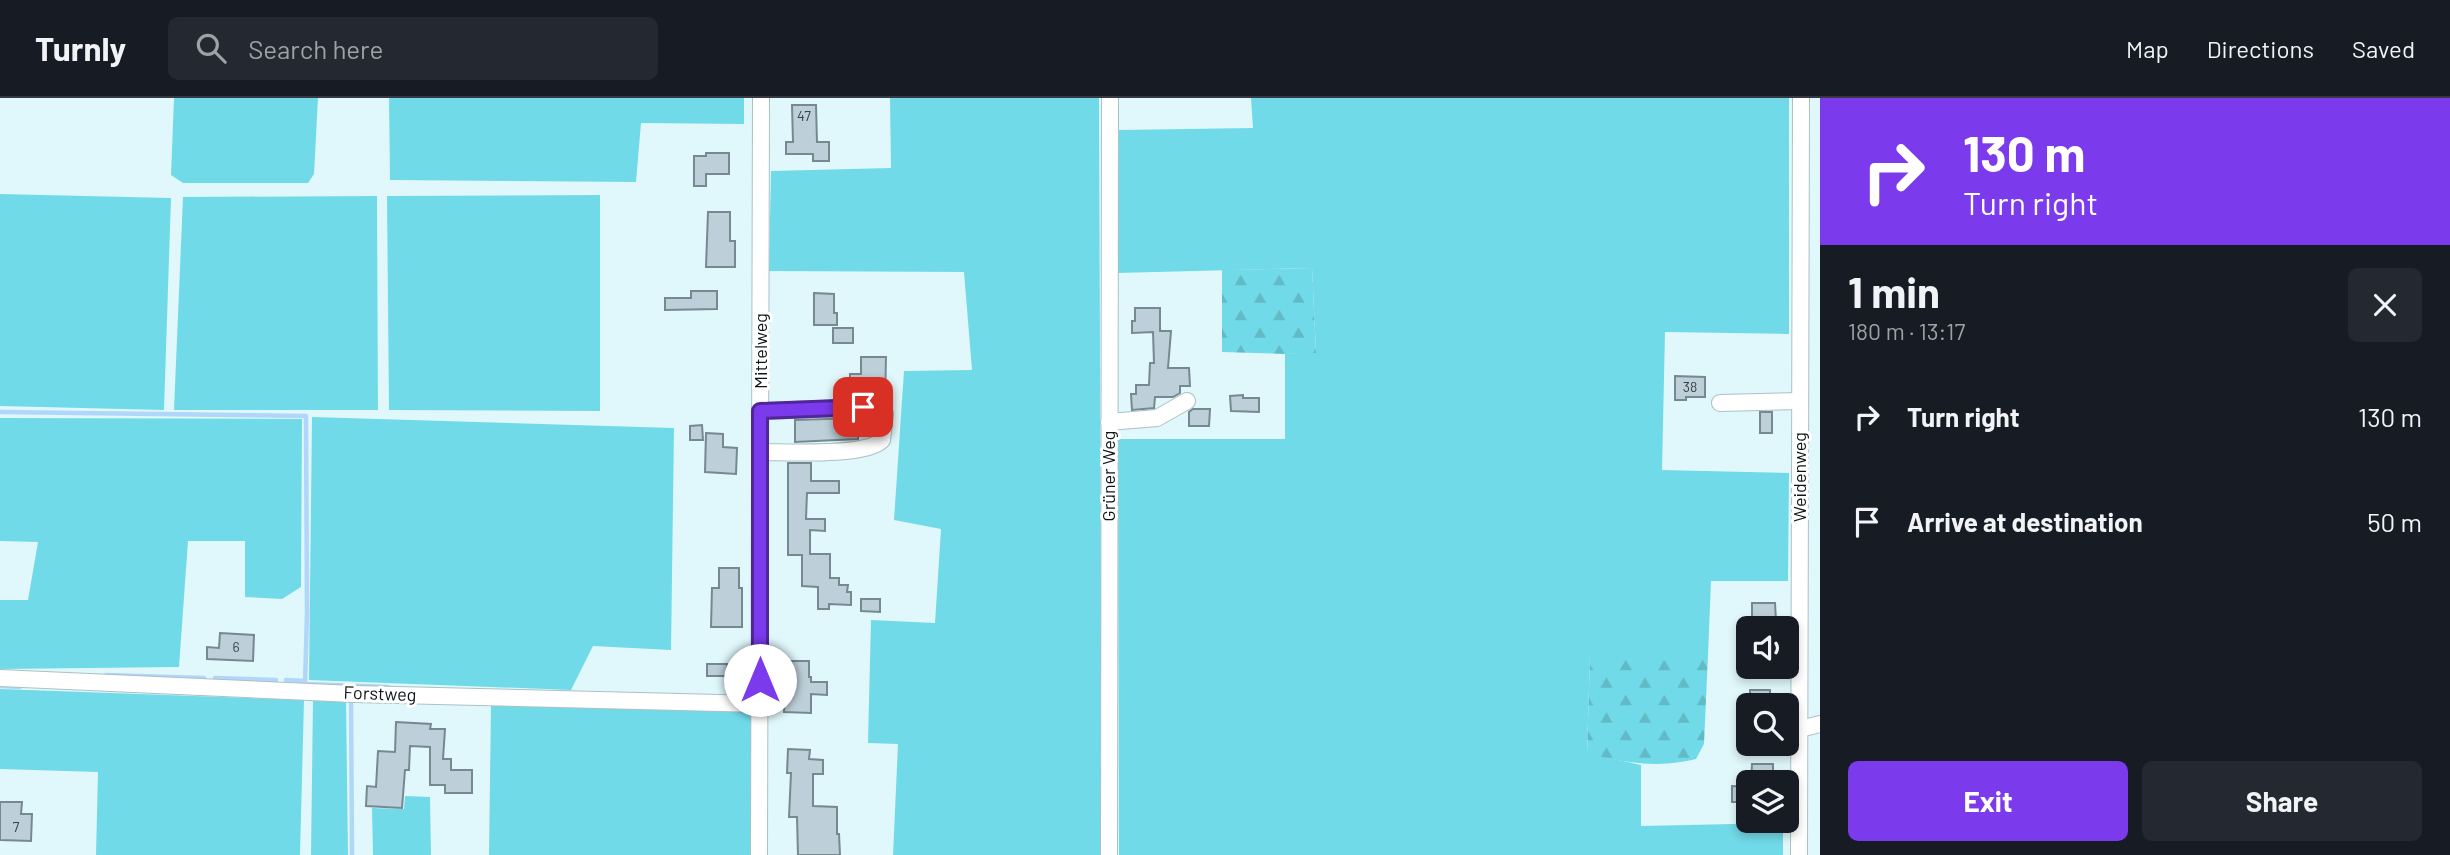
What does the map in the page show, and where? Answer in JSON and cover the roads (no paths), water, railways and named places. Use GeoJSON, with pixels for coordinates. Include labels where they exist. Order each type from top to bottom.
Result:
{"type":"FeatureCollection","features":[{"type":"Feature","properties":{"kind":"street","name":"Mittelweg"},"geometry":{"type":"LineString","coordinates":[[760,855],[761,98]]}},
{"type":"Feature","properties":{"kind":"street","name":"Grüner Weg"},"geometry":{"type":"LineString","coordinates":[[1109,855],[1110,98]]}},
{"type":"Feature","properties":{"kind":"street","name":"Weidenweg"},"geometry":{"type":"LineString","coordinates":[[1799,855],[1801,98]]}},
{"type":"Feature","properties":{"kind":"street"},"geometry":{"type":"LineString","coordinates":[[1110,422],[1157,418],[1187,401]]}},
{"type":"Feature","properties":{"kind":"street"},"geometry":{"type":"LineString","coordinates":[[1720,403],[1800,401]]}},
{"type":"Feature","properties":{"kind":"street"},"geometry":{"type":"LineString","coordinates":[[760,411],[874,407],[885,414],[886,422],[882,440],[870,449],[760,452]]}},
{"type":"Feature","properties":{"kind":"street","name":"Forstweg"},"geometry":{"type":"LineString","coordinates":[[0,678],[354,694],[760,704]]}},
{"type":"Feature","properties":{"kind":"street"},"geometry":{"type":"LineString","coordinates":[[1800,729],[1820,724]]}},
{"type":"Feature","properties":{"kind":"waterway"},"geometry":{"type":"LineString","coordinates":[[0,412],[306,416],[305,684],[388,687]]}},
{"type":"Feature","properties":{"kind":"waterway"},"geometry":{"type":"LineString","coordinates":[[106,675],[204,678]]}},
{"type":"Feature","properties":{"kind":"waterway"},"geometry":{"type":"LineString","coordinates":[[215,678],[276,680]]}},
{"type":"Feature","properties":{"kind":"waterway"},"geometry":{"type":"LineString","coordinates":[[286,680],[305,681]]}},
{"type":"Feature","properties":{"kind":"waterway"},"geometry":{"type":"LineString","coordinates":[[0,686],[20,687]]}},
{"type":"Feature","properties":{"kind":"waterway"},"geometry":{"type":"LineString","coordinates":[[351,697],[352,855]]}}]}
